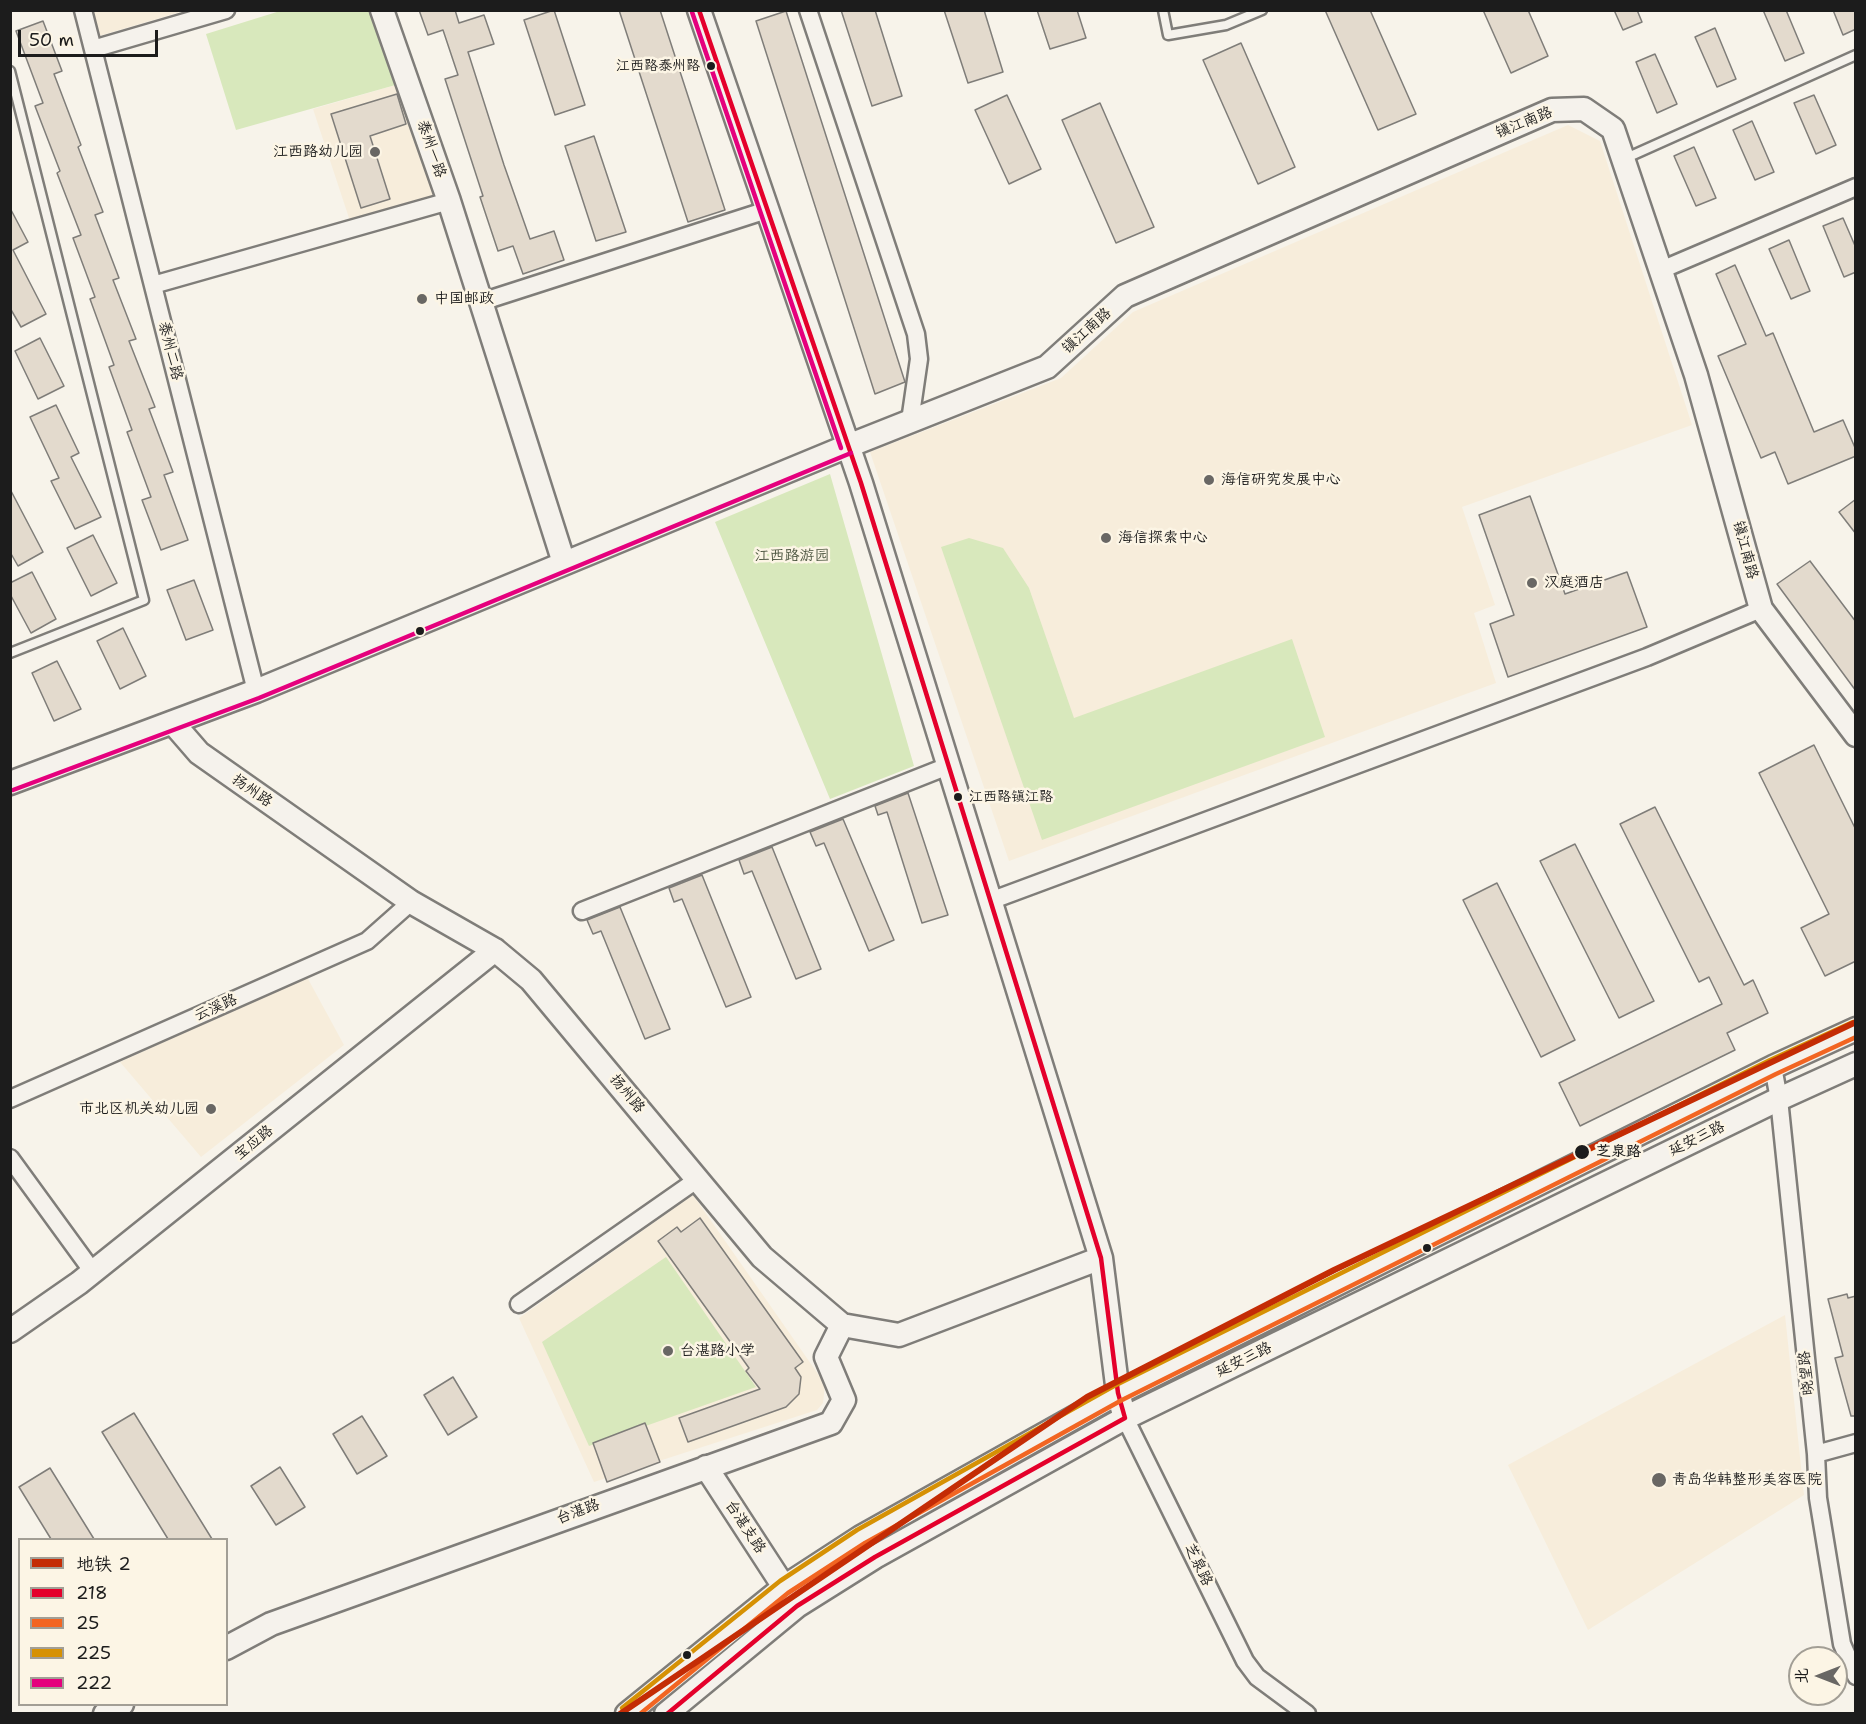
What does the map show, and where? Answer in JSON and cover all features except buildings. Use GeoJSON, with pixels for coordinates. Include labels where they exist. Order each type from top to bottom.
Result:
{"type":"FeatureCollection","features":[{"type":"Feature","properties":{"kind":"street","name":"泰州二路"},"geometry":{"type":"LineString","coordinates":[[83,10],[256,691]]}},
{"type":"Feature","properties":{"kind":"street"},"geometry":{"type":"LineString","coordinates":[[93,49],[226,10]]}},
{"type":"Feature","properties":{"kind":"street","name":"泰州一路"},"geometry":{"type":"LineString","coordinates":[[382,10],[449,201],[564,563]]}},
{"type":"Feature","properties":{"kind":"street","name":"芝泉路"},"geometry":{"type":"LineString","coordinates":[[699,10],[848,446],[1101,1258],[1118,1393],[1125,1418],[1245,1660],[1257,1677],[1307,1713]]}},
{"type":"Feature","properties":{"kind":"street"},"geometry":{"type":"LineString","coordinates":[[808,10],[916,334],[919,359],[910,421]]}},
{"type":"Feature","properties":{"kind":"street","name":"镇江南路"},"geometry":{"type":"LineString","coordinates":[[10,783],[256,691],[848,446],[1047,367],[1125,296],[1552,110],[1584,109],[1613,129],[1624,159],[1696,375],[1761,609],[1856,735]]}},
{"type":"Feature","properties":{"kind":"street"},"geometry":{"type":"LineString","coordinates":[[1661,270],[1856,187]]}},
{"type":"Feature","properties":{"kind":"street"},"geometry":{"type":"LineString","coordinates":[[153,285],[449,201]]}},
{"type":"Feature","properties":{"kind":"street"},"geometry":{"type":"LineString","coordinates":[[481,302],[766,210]]}},
{"type":"Feature","properties":{"kind":"street"},"geometry":{"type":"LineString","coordinates":[[990,901],[1624,665],[1761,609]]}},
{"type":"Feature","properties":{"kind":"street","name":"扬州路"},"geometry":{"type":"LineString","coordinates":[[173,723],[199,753],[411,902],[495,950],[531,980],[762,1257],[842,1325]]}},
{"type":"Feature","properties":{"kind":"street"},"geometry":{"type":"LineString","coordinates":[[582,911],[948,766]]}},
{"type":"Feature","properties":{"kind":"street","name":"云溪路"},"geometry":{"type":"LineString","coordinates":[[10,1099],[367,941],[411,902]]}},
{"type":"Feature","properties":{"kind":"street","name":"宝应路"},"geometry":{"type":"LineString","coordinates":[[10,1331],[93,1272],[495,950]]}},
{"type":"Feature","properties":{"kind":"street","name":"延安三路"},"geometry":{"type":"LineString","coordinates":[[627,1713],[784,1587],[861,1537],[1118,1393],[1773,1066],[1856,1029]]}},
{"type":"Feature","properties":{"kind":"street","name":"延安三路"},"geometry":{"type":"LineString","coordinates":[[670,1712],[797,1606],[875,1557],[1125,1418],[1779,1099],[1856,1064]]}},
{"type":"Feature","properties":{"kind":"street","name":"晓望路"},"geometry":{"type":"LineString","coordinates":[[1773,1066],[1779,1099],[1816,1454],[1818,1498],[1842,1644],[1856,1676]]}},
{"type":"Feature","properties":{"kind":"street"},"geometry":{"type":"LineString","coordinates":[[10,1158],[93,1272]]}},
{"type":"Feature","properties":{"kind":"street"},"geometry":{"type":"LineString","coordinates":[[519,1304],[698,1179]]}},
{"type":"Feature","properties":{"kind":"street"},"geometry":{"type":"LineString","coordinates":[[842,1325],[899,1335],[1101,1258]]}},
{"type":"Feature","properties":{"kind":"street","name":"台湛路"},"geometry":{"type":"LineString","coordinates":[[228,1647],[271,1624],[831,1423],[844,1400],[826,1357],[842,1325]]}},
{"type":"Feature","properties":{"kind":"street"},"geometry":{"type":"LineString","coordinates":[[1816,1454],[1856,1443]]}},
{"type":"Feature","properties":{"kind":"street","name":"台湛支路"},"geometry":{"type":"LineString","coordinates":[[706,1467],[784,1587]]}},
{"type":"Feature","properties":{"kind":"street"},"geometry":{"type":"LineString","coordinates":[[654,1690],[670,1712]]}},
{"type":"Feature","properties":{"kind":"lane"},"geometry":{"type":"LineString","coordinates":[[1163,10],[1168,35],[1226,25],[1262,10]]}},
{"type":"Feature","properties":{"kind":"lane"},"geometry":{"type":"LineString","coordinates":[[1624,159],[1856,55]]}},
{"type":"Feature","properties":{"kind":"lane"},"geometry":{"type":"LineString","coordinates":[[10,71],[144,600],[10,653]]}},
{"type":"Feature","properties":{"kind":"shaded area"},"geometry":{"type":"Polygon","coordinates":[[[93,10],[184,10],[184,11],[99,36],[93,10]]]}},
{"type":"Feature","properties":{"kind":"shaded area","name":"江西路幼儿园"},"geometry":{"type":"Polygon","coordinates":[[[399,84],[438,195],[350,221],[313,109],[399,84]]]}},
{"type":"Feature","properties":{"kind":"shaded area","name":"海信研究发展中心"},"geometry":{"type":"Polygon","coordinates":[[[1568,125],[1600,141],[1692,425],[1462,507],[1495,605],[1474,613],[1496,683],[1009,861],[870,452],[1061,378],[1133,312],[1568,125]]]}},
{"type":"Feature","properties":{"kind":"shaded area","name":"市北区机关幼儿园"},"geometry":{"type":"Polygon","coordinates":[[[307,977],[344,1045],[201,1157],[120,1062],[307,977]]]}},
{"type":"Feature","properties":{"kind":"shaded area","name":"台湛路小学"},"geometry":{"type":"Polygon","coordinates":[[[693,1195],[825,1384],[823,1403],[817,1410],[594,1482],[519,1318],[693,1195]]]}},
{"type":"Feature","properties":{"kind":"shaded area","name":"青岛华韩整形美容医院"},"geometry":{"type":"Polygon","coordinates":[[[1785,1315],[1804,1495],[1588,1630],[1508,1465],[1785,1315]]]}},
{"type":"Feature","properties":{"kind":"green space"},"geometry":{"type":"Polygon","coordinates":[[[280,11],[374,11],[399,84],[236,130],[206,34],[280,11]]]}},
{"type":"Feature","properties":{"kind":"green space","name":"江西路游园"},"geometry":{"type":"Polygon","coordinates":[[[830,474],[914,766],[830,799],[715,522],[830,474]]]}},
{"type":"Feature","properties":{"kind":"green space"},"geometry":{"type":"Polygon","coordinates":[[[969,538],[1003,548],[1029,588],[1074,718],[1292,639],[1325,737],[1042,840],[941,547],[969,538]]]}},
{"type":"Feature","properties":{"kind":"green space"},"geometry":{"type":"Polygon","coordinates":[[[666,1257],[756,1387],[589,1446],[542,1342],[666,1257]]]}},
{"type":"Feature","properties":{"kind":"metro line","name":"2"},"geometry":{"type":"LineString","coordinates":[[620,1714],[1087,1397],[1334,1270],[1856,1022]]}},
{"type":"Feature","properties":{"kind":"transit line","name":"218"},"geometry":{"type":"LineString","coordinates":[[667,1714],[797,1606],[875,1557],[1125,1418],[1118,1393],[1101,1258],[861,483],[699,10]]}},
{"type":"Feature","properties":{"kind":"transit line","name":"222"},"geometry":{"type":"LineString","coordinates":[[692,12],[841,448]]}},
{"type":"Feature","properties":{"kind":"transit line","name":"222"},"geometry":{"type":"LineString","coordinates":[[13,790],[259,698],[851,453]]}},
{"type":"Feature","properties":{"kind":"transit line","name":"225"},"geometry":{"type":"LineString","coordinates":[[622,1708],[780,1581],[857,1530],[1114,1386],[1770,1060],[1853,1022]]}},
{"type":"Feature","properties":{"kind":"transit line","name":"25"},"geometry":{"type":"LineString","coordinates":[[640,1714],[788,1593],[865,1543],[1122,1400],[1776,1074],[1856,1037]]}},
{"type":"Feature","properties":{"kind":"place","name":"江西路泰州路"},"geometry":{"type":"Point","coordinates":[711,66]}},
{"type":"Feature","properties":{"kind":"place","name":"江西路幼儿园"},"geometry":{"type":"Point","coordinates":[375,152]}},
{"type":"Feature","properties":{"kind":"place","name":"中国邮政"},"geometry":{"type":"Point","coordinates":[422,299]}},
{"type":"Feature","properties":{"kind":"place","name":"海信研究发展中心"},"geometry":{"type":"Point","coordinates":[1209,480]}},
{"type":"Feature","properties":{"kind":"place","name":"海信探索中心"},"geometry":{"type":"Point","coordinates":[1106,538]}},
{"type":"Feature","properties":{"kind":"place","name":"汉庭酒店"},"geometry":{"type":"Point","coordinates":[1532,583]}},
{"type":"Feature","properties":{"kind":"place","name":"江西路镇江路"},"geometry":{"type":"Point","coordinates":[958,797]}},
{"type":"Feature","properties":{"kind":"place","name":"市北区机关幼儿园"},"geometry":{"type":"Point","coordinates":[211,1109]}},
{"type":"Feature","properties":{"kind":"place","name":"芝泉路"},"geometry":{"type":"Point","coordinates":[1582,1152]}},
{"type":"Feature","properties":{"kind":"place","name":"台湛路小学"},"geometry":{"type":"Point","coordinates":[668,1351]}},
{"type":"Feature","properties":{"kind":"place","name":"青岛华韩整形美容医院"},"geometry":{"type":"Point","coordinates":[1659,1480]}}]}
